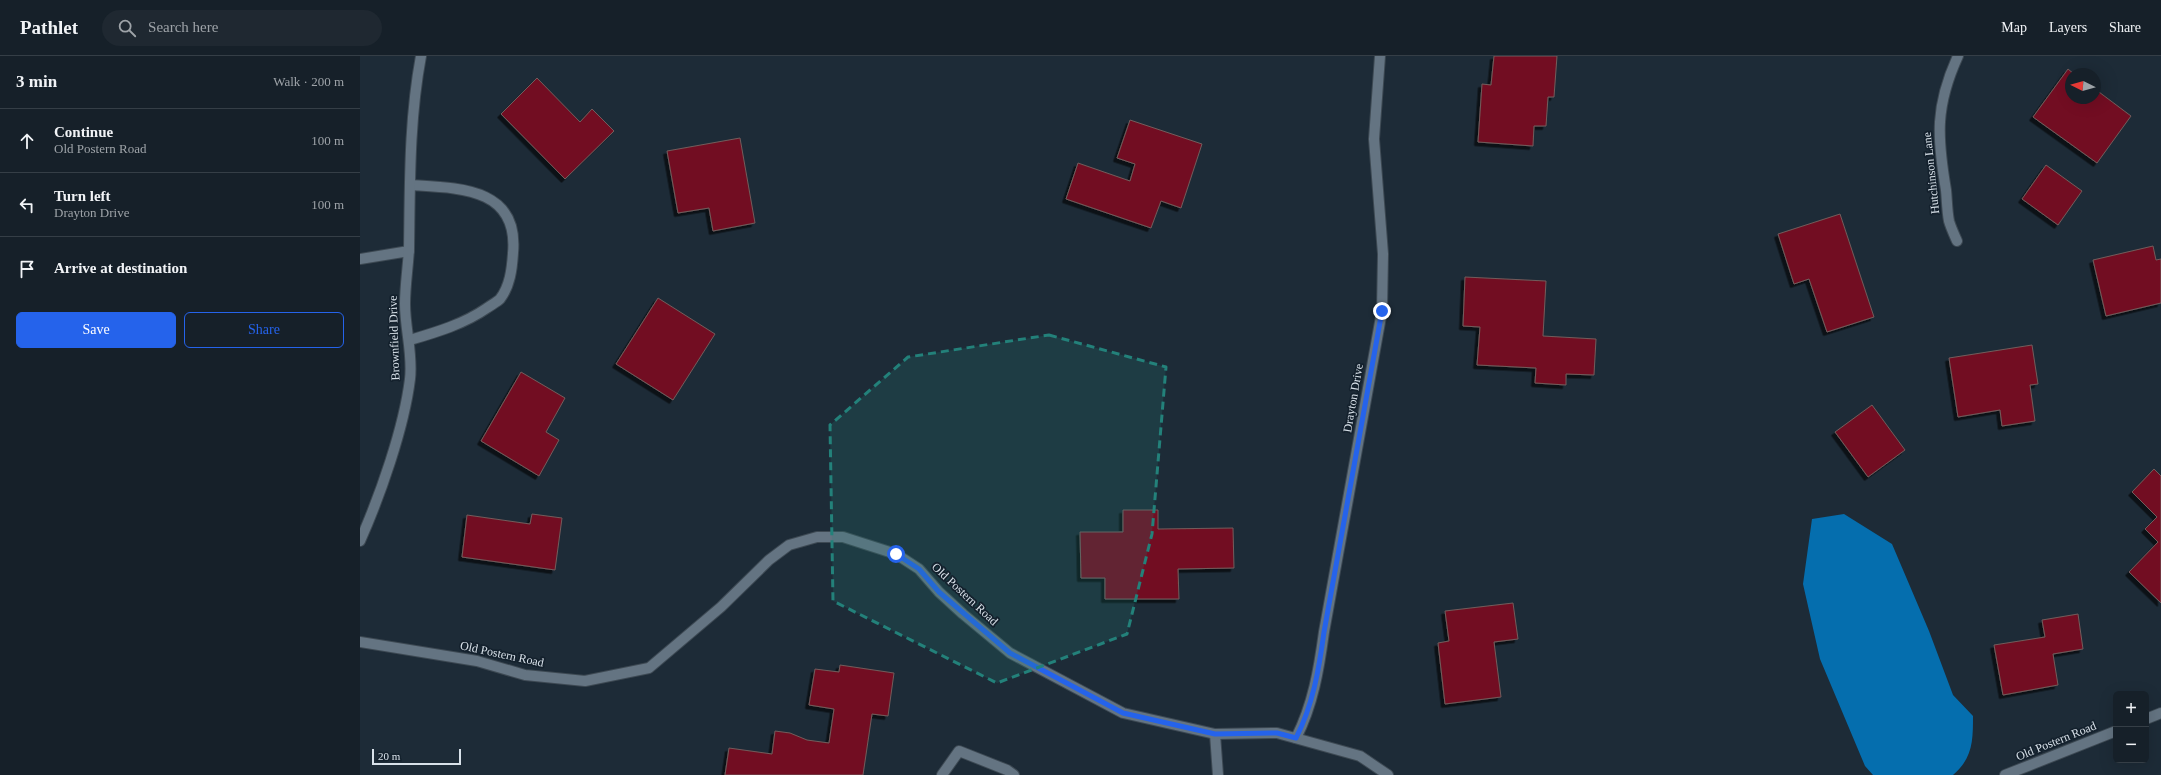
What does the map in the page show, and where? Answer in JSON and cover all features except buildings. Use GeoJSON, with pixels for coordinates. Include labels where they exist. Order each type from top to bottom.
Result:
{"type":"FeatureCollection","features":[{"type":"Feature","properties":{"kind":"street","name":"Brownfield Drive"},"geometry":{"type":"LineString","coordinates":[[360,541],[396,440],[410,378],[410,340],[405,305],[408,250],[410,143],[413,107],[421,56]]}},
{"type":"Feature","properties":{"kind":"street","name":"Drayton Drive"},"geometry":{"type":"LineString","coordinates":[[1296,738],[1307,717],[1319,670],[1324,632],[1382,311],[1383,254],[1374,139],[1380,56]]}},
{"type":"Feature","properties":{"kind":"street","name":"Hutchinson Lane"},"geometry":{"type":"LineString","coordinates":[[1957,241],[1949,221],[1938,128],[1941,103],[1949,75],[1958,56]]}},
{"type":"Feature","properties":{"kind":"street"},"geometry":{"type":"LineString","coordinates":[[410,185],[459,188],[482,195],[506,212],[515,238],[512,274],[500,299],[478,314],[448,329],[410,340]]}},
{"type":"Feature","properties":{"kind":"street"},"geometry":{"type":"LineString","coordinates":[[360,259],[408,250]]}},
{"type":"Feature","properties":{"kind":"street","name":"Old Postern Road"},"geometry":{"type":"LineString","coordinates":[[360,642],[477,662],[525,675],[585,681],[649,668],[721,607],[769,560],[790,544],[817,537],[843,537],[896,554],[919,569],[945,598],[1010,653],[1123,713],[1215,734],[1277,733],[1360,756],[1388,775]]}},
{"type":"Feature","properties":{"kind":"street"},"geometry":{"type":"LineString","coordinates":[[2149,718],[2161,713]]}},
{"type":"Feature","properties":{"kind":"street","name":"Old Postern Road"},"geometry":{"type":"LineString","coordinates":[[2005,775],[2113,732]]}},
{"type":"Feature","properties":{"kind":"street"},"geometry":{"type":"LineString","coordinates":[[1215,734],[1218,775]]}},
{"type":"Feature","properties":{"kind":"street"},"geometry":{"type":"LineString","coordinates":[[942,775],[959,751],[1007,770],[1014,775]]}},
{"type":"Feature","properties":{"kind":"highlighted area"},"geometry":{"type":"Polygon","coordinates":[[[1049,335],[1166,367],[1152,534],[1127,634],[997,683],[833,601],[830,425],[908,357],[1049,335]]]}},
{"type":"Feature","properties":{"kind":"water"},"geometry":{"type":"Polygon","coordinates":[[[1844,514],[1892,544],[1929,631],[1953,695],[1973,716],[1972,741],[1968,755],[1960,769],[1953,775],[1873,775],[1865,766],[1820,659],[1803,584],[1812,519],[1844,514]]]}},
{"type":"Feature","properties":{"kind":"route"},"geometry":{"type":"LineString","coordinates":[[896,554],[919,569],[939,592],[1010,653],[1123,713],[1215,734],[1277,733],[1296,738],[1307,717],[1319,670],[1324,632],[1382,311]]}}]}
